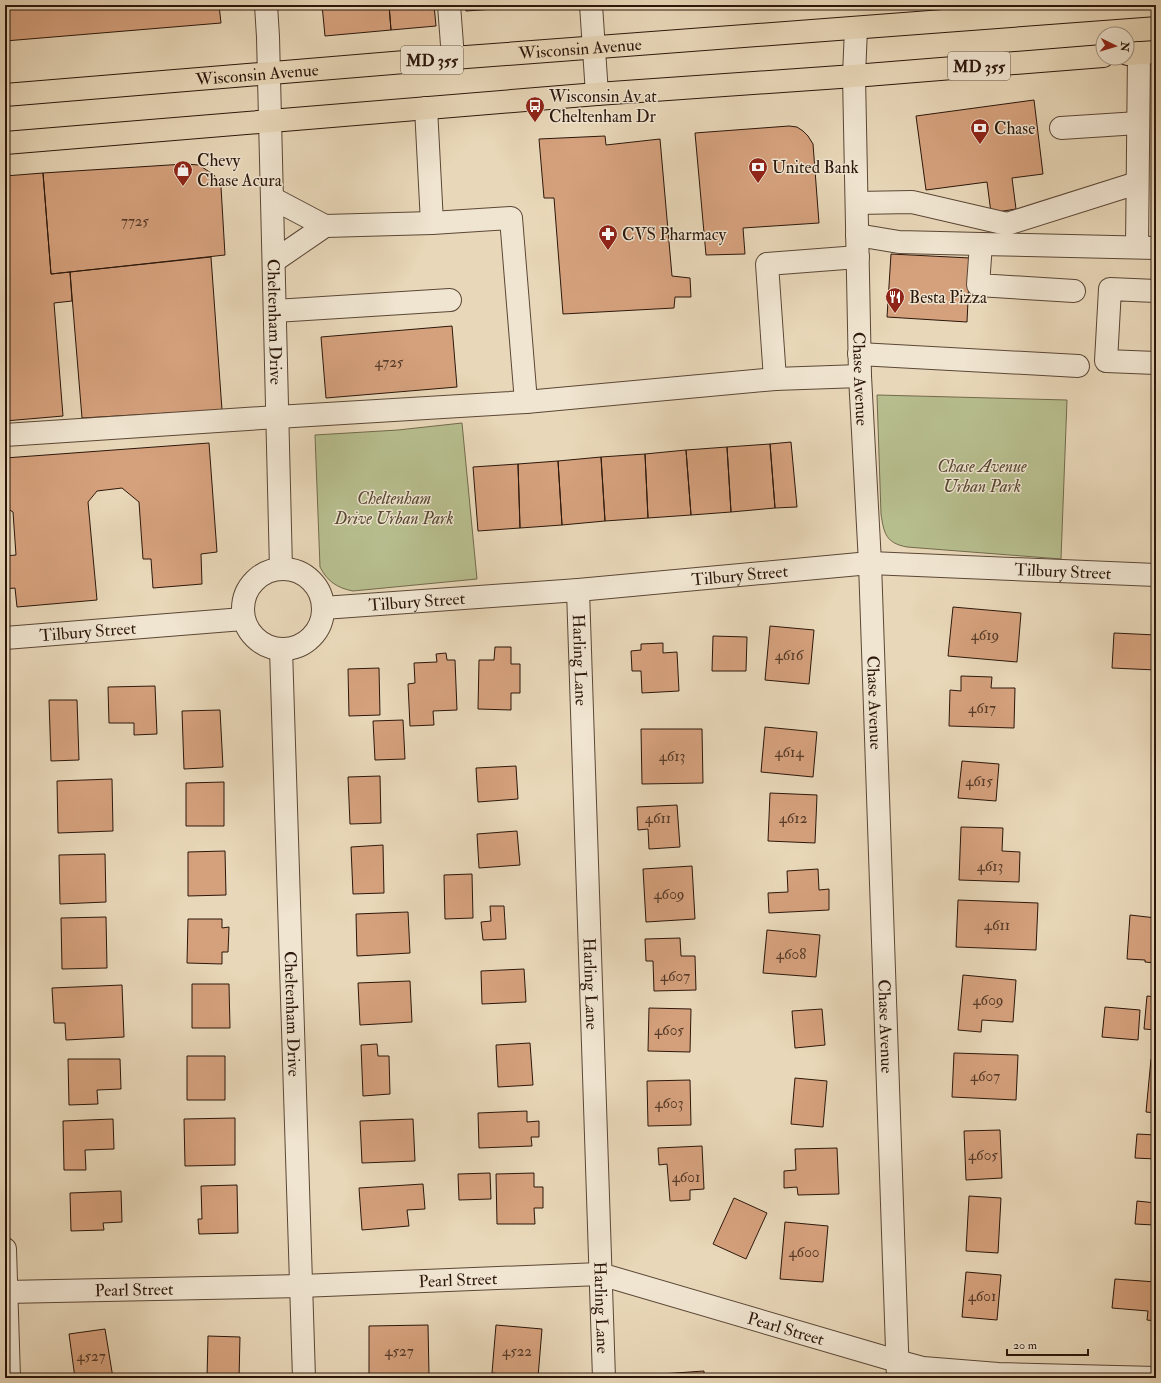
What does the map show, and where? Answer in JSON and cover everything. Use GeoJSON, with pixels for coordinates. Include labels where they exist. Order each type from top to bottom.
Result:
{"type":"FeatureCollection","features":[{"type":"Feature","properties":{"kind":"main road","name":"Wisconsin Avenue"},"geometry":{"type":"LineString","coordinates":[[5,95],[453,58],[1156,5]]}},
{"type":"Feature","properties":{"kind":"main road","name":"MD 355"},"geometry":{"type":"LineString","coordinates":[[5,142],[597,94],[854,76],[1095,57]]}},
{"type":"Feature","properties":{"kind":"street","name":"Cheltenham Drive"},"geometry":{"type":"LineString","coordinates":[[266,5],[281,568]]}},
{"type":"Feature","properties":{"kind":"street"},"geometry":{"type":"LineString","coordinates":[[449,5],[453,58]]}},
{"type":"Feature","properties":{"kind":"street"},"geometry":{"type":"LineString","coordinates":[[591,5],[597,94]]}},
{"type":"Feature","properties":{"kind":"street","name":"Chase Avenue"},"geometry":{"type":"LineString","coordinates":[[856,28],[854,76],[859,354],[870,563],[898,1370]]}},
{"type":"Feature","properties":{"kind":"street"},"geometry":{"type":"LineString","coordinates":[[857,235],[899,242],[1146,247],[1137,183],[1137,83],[1141,53]]}},
{"type":"Feature","properties":{"kind":"street"},"geometry":{"type":"LineString","coordinates":[[426,108],[432,223]]}},
{"type":"Feature","properties":{"kind":"street"},"geometry":{"type":"LineString","coordinates":[[1061,128],[1138,123]]}},
{"type":"Feature","properties":{"kind":"street"},"geometry":{"type":"LineString","coordinates":[[856,203],[912,202],[1007,224],[1137,183]]}},
{"type":"Feature","properties":{"kind":"street"},"geometry":{"type":"LineString","coordinates":[[272,198],[325,226],[432,223],[511,218],[526,402]]}},
{"type":"Feature","properties":{"kind":"street"},"geometry":{"type":"LineString","coordinates":[[274,261],[325,226]]}},
{"type":"Feature","properties":{"kind":"street"},"geometry":{"type":"LineString","coordinates":[[981,244],[978,285],[1074,291]]}},
{"type":"Feature","properties":{"kind":"street"},"geometry":{"type":"LineString","coordinates":[[775,379],[767,264],[858,257]]}},
{"type":"Feature","properties":{"kind":"street"},"geometry":{"type":"LineString","coordinates":[[1156,291],[1110,289],[1106,361],[1156,363]]}},
{"type":"Feature","properties":{"kind":"street"},"geometry":{"type":"LineString","coordinates":[[275,311],[450,300]]}},
{"type":"Feature","properties":{"kind":"street"},"geometry":{"type":"LineString","coordinates":[[859,354],[1078,366]]}},
{"type":"Feature","properties":{"kind":"street"},"geometry":{"type":"LineString","coordinates":[[5,435],[277,416],[526,402],[775,379],[860,376]]}},
{"type":"Feature","properties":{"kind":"street","name":"Tilbury Street"},"geometry":{"type":"LineString","coordinates":[[323,608],[578,590],[870,563],[1156,575]]}},
{"type":"Feature","properties":{"kind":"street"},"geometry":{"type":"LineString","coordinates":[[281,568],[303,574],[315,584],[323,608],[317,630],[308,640],[296,647],[281,649],[268,647],[253,636],[243,619],[244,598],[254,580],[265,573],[281,568]]}},
{"type":"Feature","properties":{"kind":"street","name":"Harling Lane"},"geometry":{"type":"LineString","coordinates":[[578,590],[604,1378]]}},
{"type":"Feature","properties":{"kind":"street","name":"Tilbury Street"},"geometry":{"type":"LineString","coordinates":[[5,638],[243,619]]}},
{"type":"Feature","properties":{"kind":"street","name":"Cheltenham Drive"},"geometry":{"type":"LineString","coordinates":[[281,649],[304,1378]]}},
{"type":"Feature","properties":{"kind":"street"},"geometry":{"type":"LineString","coordinates":[[5,1249],[9,1378]]}},
{"type":"Feature","properties":{"kind":"street","name":"Pearl Street"},"geometry":{"type":"LineString","coordinates":[[6,1292],[301,1286],[600,1274],[898,1370],[923,1368],[998,1374],[1156,1378]]}},
{"type":"Feature","properties":{"kind":"green space","name":"Chase Avenue Urban Park"},"geometry":{"type":"Polygon","coordinates":[[[877,395],[1067,400],[1061,559],[907,547],[894,543],[890,540],[883,527],[881,514],[877,395]]]}},
{"type":"Feature","properties":{"kind":"green space","name":"Cheltenham Drive Urban Park"},"geometry":{"type":"Polygon","coordinates":[[[462,423],[477,579],[353,591],[337,586],[329,580],[320,567],[315,435],[398,430],[462,423]]]}},
{"type":"Feature","properties":{"kind":"building"},"geometry":{"type":"Polygon","coordinates":[[[5,5],[219,5],[221,23],[5,41],[5,5]]]}},
{"type":"Feature","properties":{"kind":"building"},"geometry":{"type":"Polygon","coordinates":[[[322,5],[389,5],[391,30],[325,36],[322,5]]]}},
{"type":"Feature","properties":{"kind":"building"},"geometry":{"type":"Polygon","coordinates":[[[389,5],[434,5],[436,26],[391,30],[389,5]]]}},
{"type":"Feature","properties":{"kind":"building"},"geometry":{"type":"Polygon","coordinates":[[[466,5],[538,5],[538,6],[466,11],[466,5]]]}},
{"type":"Feature","properties":{"kind":"building","name":"Chase"},"geometry":{"type":"Polygon","coordinates":[[[1034,100],[1043,174],[1012,178],[1016,209],[991,213],[987,182],[926,190],[916,116],[1034,100]]]}},
{"type":"Feature","properties":{"kind":"building","name":"United Bank"},"geometry":{"type":"Polygon","coordinates":[[[789,126],[797,127],[803,131],[813,144],[819,223],[743,228],[745,254],[706,255],[695,133],[789,126]]]}},
{"type":"Feature","properties":{"kind":"building","name":"CVS Pharmacy"},"geometry":{"type":"Polygon","coordinates":[[[605,136],[606,145],[660,139],[672,276],[690,278],[691,297],[675,297],[674,308],[563,314],[554,198],[544,198],[539,139],[605,136]]]}},
{"type":"Feature","properties":{"kind":"building"},"geometry":{"type":"Polygon","coordinates":[[[185,164],[199,165],[214,175],[221,187],[225,255],[51,274],[43,173],[185,164]]]}},
{"type":"Feature","properties":{"kind":"building"},"geometry":{"type":"Polygon","coordinates":[[[43,173],[51,274],[70,272],[72,301],[54,303],[63,416],[5,421],[5,176],[43,173]]]}},
{"type":"Feature","properties":{"kind":"building"},"geometry":{"type":"Polygon","coordinates":[[[891,254],[970,258],[967,322],[887,317],[891,254]]]}},
{"type":"Feature","properties":{"kind":"building"},"geometry":{"type":"Polygon","coordinates":[[[211,257],[222,410],[82,418],[70,272],[211,257]]]}},
{"type":"Feature","properties":{"kind":"building"},"geometry":{"type":"Polygon","coordinates":[[[452,326],[457,387],[326,398],[321,337],[452,326]]]}},
{"type":"Feature","properties":{"kind":"building"},"geometry":{"type":"Polygon","coordinates":[[[791,442],[797,507],[775,508],[770,444],[791,442]]]}},
{"type":"Feature","properties":{"kind":"building"},"geometry":{"type":"Polygon","coordinates":[[[209,443],[217,552],[201,554],[202,584],[153,588],[151,559],[143,559],[139,502],[122,488],[97,491],[88,502],[97,600],[17,607],[15,588],[5,589],[5,556],[16,555],[13,512],[5,507],[5,458],[209,443]]]}},
{"type":"Feature","properties":{"kind":"building"},"geometry":{"type":"Polygon","coordinates":[[[770,444],[775,508],[731,512],[727,447],[770,444]]]}},
{"type":"Feature","properties":{"kind":"building"},"geometry":{"type":"Polygon","coordinates":[[[727,447],[731,512],[691,515],[686,450],[727,447]]]}},
{"type":"Feature","properties":{"kind":"building"},"geometry":{"type":"Polygon","coordinates":[[[686,450],[691,515],[648,518],[645,454],[686,450]]]}},
{"type":"Feature","properties":{"kind":"building"},"geometry":{"type":"Polygon","coordinates":[[[645,454],[648,518],[605,521],[601,457],[645,454]]]}},
{"type":"Feature","properties":{"kind":"building"},"geometry":{"type":"Polygon","coordinates":[[[601,457],[605,521],[562,525],[558,461],[601,457]]]}},
{"type":"Feature","properties":{"kind":"building"},"geometry":{"type":"Polygon","coordinates":[[[558,461],[562,525],[520,528],[518,464],[558,461]]]}},
{"type":"Feature","properties":{"kind":"building"},"geometry":{"type":"Polygon","coordinates":[[[518,464],[520,528],[478,531],[473,467],[518,464]]]}},
{"type":"Feature","properties":{"kind":"building"},"geometry":{"type":"Polygon","coordinates":[[[953,607],[1021,613],[1017,662],[948,656],[953,607]]]}},
{"type":"Feature","properties":{"kind":"building"},"geometry":{"type":"Polygon","coordinates":[[[770,626],[814,630],[809,684],[765,680],[770,626]]]}},
{"type":"Feature","properties":{"kind":"building"},"geometry":{"type":"Polygon","coordinates":[[[1114,633],[1156,635],[1156,670],[1112,668],[1114,633]]]}},
{"type":"Feature","properties":{"kind":"building"},"geometry":{"type":"Polygon","coordinates":[[[713,636],[747,637],[746,671],[712,671],[713,636]]]}},
{"type":"Feature","properties":{"kind":"building"},"geometry":{"type":"Polygon","coordinates":[[[663,643],[663,653],[677,652],[679,691],[642,693],[641,671],[632,671],[631,651],[641,650],[641,644],[663,643]]]}},
{"type":"Feature","properties":{"kind":"building"},"geometry":{"type":"Polygon","coordinates":[[[495,647],[511,647],[511,664],[520,664],[520,693],[511,693],[511,710],[478,709],[479,660],[494,660],[495,647]]]}},
{"type":"Feature","properties":{"kind":"building"},"geometry":{"type":"Polygon","coordinates":[[[446,653],[447,660],[455,660],[457,710],[433,711],[434,725],[410,726],[408,684],[415,683],[414,663],[437,662],[436,654],[446,653]]]}},
{"type":"Feature","properties":{"kind":"building"},"geometry":{"type":"Polygon","coordinates":[[[379,668],[380,715],[349,716],[348,669],[379,668]]]}},
{"type":"Feature","properties":{"kind":"building"},"geometry":{"type":"Polygon","coordinates":[[[961,676],[992,677],[991,688],[1015,688],[1014,728],[949,726],[950,690],[961,691],[961,676]]]}},
{"type":"Feature","properties":{"kind":"building"},"geometry":{"type":"Polygon","coordinates":[[[155,686],[157,734],[134,735],[134,723],[109,723],[108,687],[155,686]]]}},
{"type":"Feature","properties":{"kind":"building"},"geometry":{"type":"Polygon","coordinates":[[[49,700],[77,700],[79,760],[51,761],[49,700]]]}},
{"type":"Feature","properties":{"kind":"building"},"geometry":{"type":"Polygon","coordinates":[[[220,710],[223,767],[184,769],[182,711],[220,710]]]}},
{"type":"Feature","properties":{"kind":"building"},"geometry":{"type":"Polygon","coordinates":[[[403,720],[405,759],[375,760],[373,721],[403,720]]]}},
{"type":"Feature","properties":{"kind":"building"},"geometry":{"type":"Polygon","coordinates":[[[765,727],[817,732],[813,777],[761,772],[765,727]]]}},
{"type":"Feature","properties":{"kind":"building"},"geometry":{"type":"Polygon","coordinates":[[[641,729],[702,729],[703,783],[642,784],[641,729]]]}},
{"type":"Feature","properties":{"kind":"building"},"geometry":{"type":"Polygon","coordinates":[[[962,761],[999,764],[996,801],[958,798],[962,761]]]}},
{"type":"Feature","properties":{"kind":"building"},"geometry":{"type":"Polygon","coordinates":[[[516,766],[518,799],[478,802],[476,768],[516,766]]]}},
{"type":"Feature","properties":{"kind":"building"},"geometry":{"type":"Polygon","coordinates":[[[380,776],[381,823],[350,824],[348,777],[380,776]]]}},
{"type":"Feature","properties":{"kind":"building"},"geometry":{"type":"Polygon","coordinates":[[[112,779],[113,831],[58,833],[57,781],[112,779]]]}},
{"type":"Feature","properties":{"kind":"building"},"geometry":{"type":"Polygon","coordinates":[[[224,782],[224,826],[186,826],[186,783],[224,782]]]}},
{"type":"Feature","properties":{"kind":"building"},"geometry":{"type":"Polygon","coordinates":[[[770,793],[817,795],[815,843],[768,841],[770,793]]]}},
{"type":"Feature","properties":{"kind":"building"},"geometry":{"type":"Polygon","coordinates":[[[677,805],[680,847],[649,849],[648,829],[638,830],[637,807],[677,805]]]}},
{"type":"Feature","properties":{"kind":"building"},"geometry":{"type":"Polygon","coordinates":[[[961,827],[1003,828],[1002,851],[1020,852],[1019,882],[959,880],[961,827]]]}},
{"type":"Feature","properties":{"kind":"building"},"geometry":{"type":"Polygon","coordinates":[[[517,831],[520,865],[479,868],[477,834],[517,831]]]}},
{"type":"Feature","properties":{"kind":"building"},"geometry":{"type":"Polygon","coordinates":[[[383,845],[384,893],[353,894],[351,847],[383,845]]]}},
{"type":"Feature","properties":{"kind":"building"},"geometry":{"type":"Polygon","coordinates":[[[225,851],[226,895],[188,896],[188,852],[225,851]]]}},
{"type":"Feature","properties":{"kind":"building"},"geometry":{"type":"Polygon","coordinates":[[[105,854],[106,902],[60,904],[59,855],[105,854]]]}},
{"type":"Feature","properties":{"kind":"building"},"geometry":{"type":"Polygon","coordinates":[[[692,866],[695,919],[646,922],[643,869],[692,866]]]}},
{"type":"Feature","properties":{"kind":"building"},"geometry":{"type":"Polygon","coordinates":[[[818,869],[819,890],[829,889],[829,910],[769,913],[768,893],[788,892],[787,871],[818,869]]]}},
{"type":"Feature","properties":{"kind":"building"},"geometry":{"type":"Polygon","coordinates":[[[472,874],[473,918],[445,919],[444,875],[472,874]]]}},
{"type":"Feature","properties":{"kind":"building"},"geometry":{"type":"Polygon","coordinates":[[[958,900],[1038,903],[1036,950],[956,947],[958,900]]]}},
{"type":"Feature","properties":{"kind":"building"},"geometry":{"type":"Polygon","coordinates":[[[490,906],[504,906],[506,939],[483,940],[481,922],[491,921],[490,906]]]}},
{"type":"Feature","properties":{"kind":"building"},"geometry":{"type":"Polygon","coordinates":[[[408,912],[410,953],[357,956],[356,914],[408,912]]]}},
{"type":"Feature","properties":{"kind":"building"},"geometry":{"type":"Polygon","coordinates":[[[1130,915],[1156,918],[1156,963],[1145,962],[1145,960],[1127,959],[1130,915]]]}},
{"type":"Feature","properties":{"kind":"building"},"geometry":{"type":"Polygon","coordinates":[[[106,917],[107,968],[62,969],[61,918],[106,917]]]}},
{"type":"Feature","properties":{"kind":"building"},"geometry":{"type":"Polygon","coordinates":[[[188,919],[222,919],[222,928],[229,927],[228,952],[222,952],[222,964],[187,963],[188,919]]]}},
{"type":"Feature","properties":{"kind":"building"},"geometry":{"type":"Polygon","coordinates":[[[767,930],[820,935],[816,977],[763,973],[767,930]]]}},
{"type":"Feature","properties":{"kind":"building"},"geometry":{"type":"Polygon","coordinates":[[[680,938],[681,956],[695,956],[696,990],[654,991],[653,961],[646,961],[645,939],[680,938]]]}},
{"type":"Feature","properties":{"kind":"building"},"geometry":{"type":"Polygon","coordinates":[[[524,969],[526,1002],[482,1004],[481,971],[524,969]]]}},
{"type":"Feature","properties":{"kind":"building"},"geometry":{"type":"Polygon","coordinates":[[[963,975],[1016,980],[1013,1022],[982,1020],[981,1032],[958,1030],[963,975]]]}},
{"type":"Feature","properties":{"kind":"building"},"geometry":{"type":"Polygon","coordinates":[[[410,981],[412,1022],[360,1025],[358,983],[410,981]]]}},
{"type":"Feature","properties":{"kind":"building"},"geometry":{"type":"Polygon","coordinates":[[[192,984],[229,984],[230,1028],[192,1028],[192,984]]]}},
{"type":"Feature","properties":{"kind":"building"},"geometry":{"type":"Polygon","coordinates":[[[122,985],[124,1037],[66,1040],[65,1023],[54,1023],[52,988],[122,985]]]}},
{"type":"Feature","properties":{"kind":"building"},"geometry":{"type":"Polygon","coordinates":[[[1147,996],[1156,997],[1156,1030],[1144,1029],[1147,996]]]}},
{"type":"Feature","properties":{"kind":"building"},"geometry":{"type":"Polygon","coordinates":[[[1105,1007],[1140,1010],[1138,1040],[1102,1037],[1105,1007]]]}},
{"type":"Feature","properties":{"kind":"building"},"geometry":{"type":"Polygon","coordinates":[[[649,1008],[691,1009],[690,1052],[648,1051],[649,1008]]]}},
{"type":"Feature","properties":{"kind":"building"},"geometry":{"type":"Polygon","coordinates":[[[822,1009],[825,1045],[795,1048],[792,1011],[822,1009]]]}},
{"type":"Feature","properties":{"kind":"building"},"geometry":{"type":"Polygon","coordinates":[[[530,1043],[533,1085],[498,1087],[496,1045],[530,1043]]]}},
{"type":"Feature","properties":{"kind":"building"},"geometry":{"type":"Polygon","coordinates":[[[377,1044],[378,1056],[389,1056],[390,1094],[363,1096],[361,1045],[377,1044]]]}},
{"type":"Feature","properties":{"kind":"building"},"geometry":{"type":"Polygon","coordinates":[[[954,1053],[1018,1055],[1016,1100],[952,1097],[954,1053]]]}},
{"type":"Feature","properties":{"kind":"building"},"geometry":{"type":"Polygon","coordinates":[[[187,1056],[225,1056],[225,1100],[187,1100],[187,1056]]]}},
{"type":"Feature","properties":{"kind":"building"},"geometry":{"type":"Polygon","coordinates":[[[68,1059],[120,1059],[121,1089],[97,1090],[98,1104],[69,1105],[68,1059]]]}},
{"type":"Feature","properties":{"kind":"building"},"geometry":{"type":"Polygon","coordinates":[[[1151,1059],[1156,1059],[1156,1113],[1146,1112],[1151,1059]]]}},
{"type":"Feature","properties":{"kind":"building"},"geometry":{"type":"Polygon","coordinates":[[[795,1078],[827,1081],[823,1127],[791,1124],[795,1078]]]}},
{"type":"Feature","properties":{"kind":"building"},"geometry":{"type":"Polygon","coordinates":[[[690,1080],[691,1125],[648,1126],[647,1081],[690,1080]]]}},
{"type":"Feature","properties":{"kind":"building"},"geometry":{"type":"Polygon","coordinates":[[[527,1111],[527,1122],[539,1121],[539,1137],[531,1137],[532,1146],[479,1148],[478,1113],[527,1111]]]}},
{"type":"Feature","properties":{"kind":"building"},"geometry":{"type":"Polygon","coordinates":[[[235,1118],[235,1165],[185,1166],[184,1119],[235,1118]]]}},
{"type":"Feature","properties":{"kind":"building"},"geometry":{"type":"Polygon","coordinates":[[[113,1119],[114,1149],[85,1150],[86,1170],[64,1170],[63,1121],[113,1119]]]}},
{"type":"Feature","properties":{"kind":"building"},"geometry":{"type":"Polygon","coordinates":[[[413,1119],[415,1161],[362,1163],[360,1121],[413,1119]]]}},
{"type":"Feature","properties":{"kind":"building"},"geometry":{"type":"Polygon","coordinates":[[[1000,1130],[1002,1178],[966,1180],[964,1131],[1000,1130]]]}},
{"type":"Feature","properties":{"kind":"building"},"geometry":{"type":"Polygon","coordinates":[[[1137,1134],[1156,1135],[1156,1159],[1135,1158],[1137,1134]]]}},
{"type":"Feature","properties":{"kind":"building"},"geometry":{"type":"Polygon","coordinates":[[[702,1146],[704,1189],[690,1190],[690,1200],[670,1201],[667,1164],[659,1165],[658,1148],[702,1146]]]}},
{"type":"Feature","properties":{"kind":"building"},"geometry":{"type":"Polygon","coordinates":[[[837,1148],[839,1194],[798,1195],[797,1187],[784,1188],[784,1171],[796,1170],[795,1149],[837,1148]]]}},
{"type":"Feature","properties":{"kind":"building"},"geometry":{"type":"Polygon","coordinates":[[[490,1173],[491,1199],[459,1200],[458,1174],[490,1173]]]}},
{"type":"Feature","properties":{"kind":"building"},"geometry":{"type":"Polygon","coordinates":[[[534,1173],[534,1187],[543,1187],[543,1208],[534,1208],[535,1224],[497,1224],[496,1174],[534,1173]]]}},
{"type":"Feature","properties":{"kind":"building"},"geometry":{"type":"Polygon","coordinates":[[[423,1184],[425,1209],[407,1210],[409,1226],[362,1230],[359,1188],[423,1184]]]}},
{"type":"Feature","properties":{"kind":"building"},"geometry":{"type":"Polygon","coordinates":[[[237,1185],[238,1233],[199,1234],[198,1219],[202,1219],[201,1186],[237,1185]]]}},
{"type":"Feature","properties":{"kind":"building"},"geometry":{"type":"Polygon","coordinates":[[[121,1191],[122,1222],[103,1223],[104,1230],[71,1231],[70,1193],[121,1191]]]}},
{"type":"Feature","properties":{"kind":"building"},"geometry":{"type":"Polygon","coordinates":[[[969,1196],[1001,1198],[998,1253],[966,1251],[969,1196]]]}},
{"type":"Feature","properties":{"kind":"building"},"geometry":{"type":"Polygon","coordinates":[[[734,1198],[767,1213],[746,1259],[713,1244],[734,1198]]]}},
{"type":"Feature","properties":{"kind":"building"},"geometry":{"type":"Polygon","coordinates":[[[1137,1201],[1156,1203],[1156,1247],[1152,1247],[1154,1225],[1135,1224],[1137,1201]]]}},
{"type":"Feature","properties":{"kind":"building"},"geometry":{"type":"Polygon","coordinates":[[[785,1222],[828,1226],[823,1282],[780,1279],[785,1222]]]}},
{"type":"Feature","properties":{"kind":"building"},"geometry":{"type":"Polygon","coordinates":[[[966,1272],[1001,1275],[997,1320],[962,1317],[966,1272]]]}},
{"type":"Feature","properties":{"kind":"building"},"geometry":{"type":"Polygon","coordinates":[[[1115,1279],[1156,1282],[1156,1321],[1147,1320],[1148,1311],[1112,1308],[1115,1279]]]}},
{"type":"Feature","properties":{"kind":"building"},"geometry":{"type":"Polygon","coordinates":[[[428,1325],[429,1375],[369,1376],[369,1326],[428,1325]]]}},
{"type":"Feature","properties":{"kind":"building"},"geometry":{"type":"Polygon","coordinates":[[[496,1325],[542,1329],[538,1377],[492,1373],[496,1325]]]}},
{"type":"Feature","properties":{"kind":"building"},"geometry":{"type":"Polygon","coordinates":[[[105,1329],[113,1378],[75,1378],[69,1334],[105,1329]]]}},
{"type":"Feature","properties":{"kind":"building"},"geometry":{"type":"Polygon","coordinates":[[[208,1336],[240,1337],[239,1378],[207,1378],[208,1336]]]}},
{"type":"Feature","properties":{"kind":"building"},"geometry":{"type":"Polygon","coordinates":[[[704,1371],[704,1378],[661,1378],[661,1374],[704,1371]]]}},
{"type":"Feature","properties":{"kind":"place","name":"Wisconsin Av at Cheltenham Dr"},"geometry":{"type":"Point","coordinates":[535,123]}},
{"type":"Feature","properties":{"kind":"place","name":"Chase"},"geometry":{"type":"Point","coordinates":[980,145]}},
{"type":"Feature","properties":{"kind":"place","name":"United Bank"},"geometry":{"type":"Point","coordinates":[758,184]}},
{"type":"Feature","properties":{"kind":"place","name":"Chevy Chase Acura"},"geometry":{"type":"Point","coordinates":[183,187]}},
{"type":"Feature","properties":{"kind":"place","name":"CVS Pharmacy"},"geometry":{"type":"Point","coordinates":[608,251]}},
{"type":"Feature","properties":{"kind":"place","name":"Besta Pizza"},"geometry":{"type":"Point","coordinates":[895,314]}}]}
